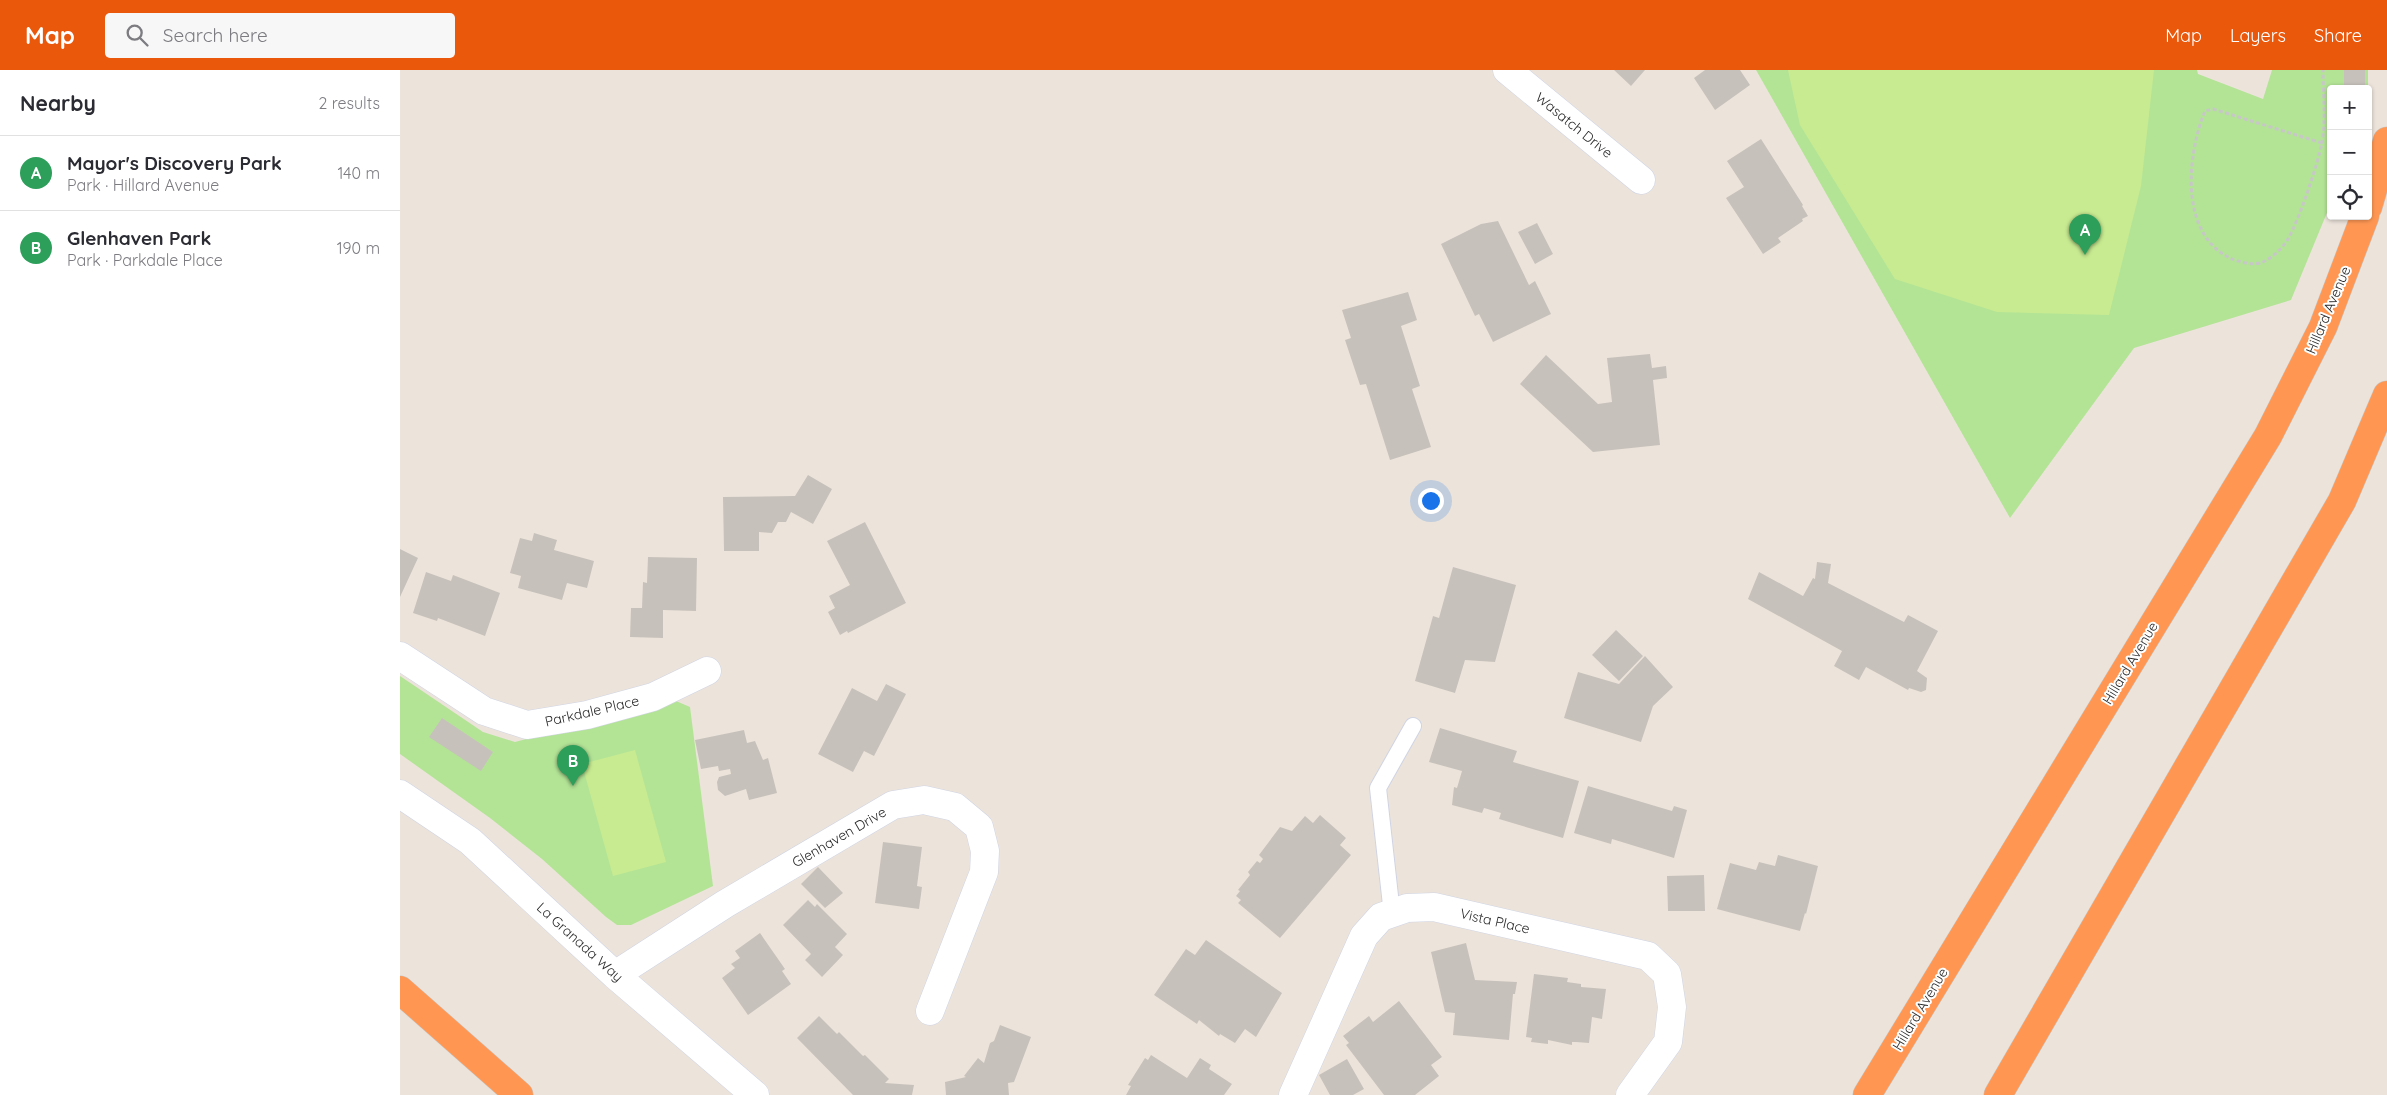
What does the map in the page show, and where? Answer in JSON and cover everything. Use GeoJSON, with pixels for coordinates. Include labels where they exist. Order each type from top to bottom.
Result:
{"type":"FeatureCollection","features":[{"type":"Feature","properties":{"kind":"highway"},"geometry":{"type":"LineString","coordinates":[[2372,193],[2387,141]]}},
{"type":"Feature","properties":{"kind":"highway","name":"Hillard Avenue"},"geometry":{"type":"LineString","coordinates":[[1867,1095],[2268,436],[2323,327],[2363,220]]}},
{"type":"Feature","properties":{"kind":"highway"},"geometry":{"type":"LineString","coordinates":[[1998,1095],[2342,501],[2387,395]]}},
{"type":"Feature","properties":{"kind":"highway"},"geometry":{"type":"LineString","coordinates":[[400,990],[519,1095]]}},
{"type":"Feature","properties":{"kind":"street","name":"Wasatch Drive"},"geometry":{"type":"LineString","coordinates":[[1507,70],[1641,180]]}},
{"type":"Feature","properties":{"kind":"street","name":"Parkdale Place"},"geometry":{"type":"LineString","coordinates":[[400,656],[484,711],[527,725],[587,715],[653,697],[707,671]]}},
{"type":"Feature","properties":{"kind":"street","name":"La Granada Way"},"geometry":{"type":"LineString","coordinates":[[400,794],[470,841],[615,975],[755,1095]]}},
{"type":"Feature","properties":{"kind":"street","name":"Glenhaven Drive"},"geometry":{"type":"LineString","coordinates":[[615,975],[725,904],[893,805],[924,800],[955,807],[979,827],[985,851],[984,872],[930,1011]]}},
{"type":"Feature","properties":{"kind":"street","name":"Vista Place"},"geometry":{"type":"LineString","coordinates":[[1293,1095],[1364,936],[1381,917],[1407,908],[1434,907],[1648,956],[1667,974],[1672,1007],[1668,1042],[1630,1095]]}},
{"type":"Feature","properties":{"kind":"lane"},"geometry":{"type":"LineString","coordinates":[[1392,914],[1378,788],[1413,726]]}},
{"type":"Feature","properties":{"kind":"path"},"geometry":{"type":"LineString","coordinates":[[2322,143],[2213,109],[2205,111],[2196,143],[2191,183],[2195,218],[2201,232],[2220,253],[2237,261],[2261,264],[2277,253],[2288,239],[2310,182],[2322,143],[2323,71],[2328,70]]}},
{"type":"Feature","properties":{"kind":"green space"},"geometry":{"type":"Polygon","coordinates":[[[1756,70],[2197,70],[2198,74],[2263,99],[2272,70],[2368,70],[2368,85],[2327,85],[2327,213],[2291,300],[2134,348],[2010,518],[1756,70]]]}},
{"type":"Feature","properties":{"kind":"green space"},"geometry":{"type":"Polygon","coordinates":[[[1788,70],[2154,70],[2141,186],[2109,315],[1997,312],[1895,279],[1800,125],[1788,70]]]}},
{"type":"Feature","properties":{"kind":"green space"},"geometry":{"type":"Polygon","coordinates":[[[400,676],[483,732],[515,742],[667,701],[676,701],[690,707],[713,886],[631,925],[617,925],[542,859],[490,818],[400,754],[400,676]]]}},
{"type":"Feature","properties":{"kind":"green space"},"geometry":{"type":"Polygon","coordinates":[[[635,750],[666,862],[613,876],[582,764],[635,750]]]}},
{"type":"Feature","properties":{"kind":"building"},"geometry":{"type":"Polygon","coordinates":[[[1614,70],[1645,70],[1631,86],[1614,70]]]}},
{"type":"Feature","properties":{"kind":"building"},"geometry":{"type":"Polygon","coordinates":[[[1705,70],[1740,70],[1750,85],[1715,110],[1694,78],[1705,70]]]}},
{"type":"Feature","properties":{"kind":"building"},"geometry":{"type":"Polygon","coordinates":[[[2344,70],[2365,70],[2365,85],[2344,85],[2344,70]]]}},
{"type":"Feature","properties":{"kind":"building"},"geometry":{"type":"Polygon","coordinates":[[[1761,139],[1808,216],[1778,238],[1781,242],[1763,254],[1726,198],[1744,187],[1727,161],[1761,139]]]}},
{"type":"Feature","properties":{"kind":"building"},"geometry":{"type":"Polygon","coordinates":[[[1498,221],[1529,285],[1535,281],[1551,314],[1493,342],[1479,314],[1475,316],[1441,244],[1481,224],[1498,221]]]}},
{"type":"Feature","properties":{"kind":"building"},"geometry":{"type":"Polygon","coordinates":[[[1537,223],[1553,254],[1535,264],[1518,232],[1537,223]]]}},
{"type":"Feature","properties":{"kind":"building"},"geometry":{"type":"Polygon","coordinates":[[[1408,292],[1417,320],[1401,326],[1420,386],[1412,389],[1431,447],[1390,460],[1366,384],[1360,385],[1345,340],[1351,338],[1342,310],[1408,292]]]}},
{"type":"Feature","properties":{"kind":"building"},"geometry":{"type":"Polygon","coordinates":[[[1650,354],[1652,368],[1666,366],[1667,378],[1653,380],[1660,445],[1593,452],[1520,384],[1546,355],[1598,404],[1612,402],[1607,358],[1650,354]]]}},
{"type":"Feature","properties":{"kind":"building"},"geometry":{"type":"Polygon","coordinates":[[[808,475],[832,489],[813,524],[791,512],[786,522],[778,522],[772,533],[759,532],[759,551],[724,551],[723,497],[795,496],[808,475]]]}},
{"type":"Feature","properties":{"kind":"building"},"geometry":{"type":"Polygon","coordinates":[[[865,522],[906,603],[848,633],[847,631],[840,635],[828,612],[835,608],[829,596],[850,585],[827,541],[865,522]]]}},
{"type":"Feature","properties":{"kind":"building"},"geometry":{"type":"Polygon","coordinates":[[[534,533],[557,540],[554,550],[594,561],[587,588],[567,583],[562,600],[518,588],[521,576],[510,573],[520,538],[532,541],[534,533]]]}},
{"type":"Feature","properties":{"kind":"building"},"geometry":{"type":"Polygon","coordinates":[[[400,549],[418,558],[400,597],[400,549]]]}},
{"type":"Feature","properties":{"kind":"building"},"geometry":{"type":"Polygon","coordinates":[[[648,557],[697,558],[696,611],[663,610],[663,638],[630,637],[631,608],[642,608],[643,582],[647,583],[648,557]]]}},
{"type":"Feature","properties":{"kind":"building"},"geometry":{"type":"Polygon","coordinates":[[[1817,562],[1831,564],[1828,583],[1904,622],[1908,615],[1938,631],[1917,671],[1927,678],[1926,690],[1921,692],[1909,688],[1908,690],[1866,667],[1859,680],[1834,666],[1842,651],[1748,599],[1759,572],[1803,596],[1813,578],[1815,579],[1817,562]]]}},
{"type":"Feature","properties":{"kind":"building"},"geometry":{"type":"Polygon","coordinates":[[[1453,567],[1516,585],[1495,662],[1465,660],[1455,693],[1415,681],[1433,616],[1439,618],[1453,567]]]}},
{"type":"Feature","properties":{"kind":"building"},"geometry":{"type":"Polygon","coordinates":[[[426,572],[451,581],[453,575],[500,593],[485,636],[438,618],[437,621],[413,613],[426,572]]]}},
{"type":"Feature","properties":{"kind":"building"},"geometry":{"type":"Polygon","coordinates":[[[1616,630],[1643,656],[1619,681],[1592,655],[1616,630]]]}},
{"type":"Feature","properties":{"kind":"building"},"geometry":{"type":"Polygon","coordinates":[[[1645,656],[1673,687],[1653,706],[1641,742],[1564,718],[1578,672],[1619,684],[1645,656]]]}},
{"type":"Feature","properties":{"kind":"building"},"geometry":{"type":"Polygon","coordinates":[[[886,684],[906,694],[874,756],[864,751],[853,772],[818,754],[852,688],[877,701],[886,684]]]}},
{"type":"Feature","properties":{"kind":"building"},"geometry":{"type":"Polygon","coordinates":[[[442,718],[493,752],[481,771],[429,737],[442,718]]]}},
{"type":"Feature","properties":{"kind":"building"},"geometry":{"type":"Polygon","coordinates":[[[1440,728],[1517,751],[1513,762],[1579,781],[1563,838],[1499,819],[1501,813],[1484,808],[1482,813],[1452,805],[1454,787],[1457,788],[1462,771],[1429,762],[1440,728]]]}},
{"type":"Feature","properties":{"kind":"building"},"geometry":{"type":"Polygon","coordinates":[[[744,730],[747,743],[755,741],[763,760],[768,758],[777,793],[749,800],[746,789],[725,796],[718,790],[717,782],[719,777],[731,774],[730,769],[719,771],[718,766],[701,769],[695,740],[744,730]]]}},
{"type":"Feature","properties":{"kind":"building"},"geometry":{"type":"Polygon","coordinates":[[[1588,786],[1672,811],[1674,806],[1687,810],[1674,858],[1612,839],[1611,844],[1574,833],[1588,786]]]}},
{"type":"Feature","properties":{"kind":"building"},"geometry":{"type":"Polygon","coordinates":[[[1320,815],[1346,838],[1340,845],[1351,855],[1280,938],[1238,903],[1241,900],[1236,896],[1240,891],[1238,890],[1250,875],[1248,872],[1257,861],[1260,863],[1263,859],[1259,855],[1280,827],[1292,831],[1305,816],[1313,823],[1320,815]]]}},
{"type":"Feature","properties":{"kind":"building"},"geometry":{"type":"Polygon","coordinates":[[[883,842],[922,847],[917,886],[922,887],[919,909],[875,903],[883,842]]]}},
{"type":"Feature","properties":{"kind":"building"},"geometry":{"type":"Polygon","coordinates":[[[1778,855],[1818,866],[1800,931],[1717,909],[1730,863],[1756,870],[1759,862],[1775,866],[1778,855]]]}},
{"type":"Feature","properties":{"kind":"building"},"geometry":{"type":"Polygon","coordinates":[[[818,867],[843,893],[825,908],[801,884],[818,867]]]}},
{"type":"Feature","properties":{"kind":"building"},"geometry":{"type":"Polygon","coordinates":[[[1704,875],[1705,911],[1668,911],[1667,876],[1704,875]]]}},
{"type":"Feature","properties":{"kind":"building"},"geometry":{"type":"Polygon","coordinates":[[[808,900],[815,907],[817,904],[847,934],[835,947],[843,955],[822,977],[805,960],[811,954],[783,925],[808,900]]]}},
{"type":"Feature","properties":{"kind":"building"},"geometry":{"type":"Polygon","coordinates":[[[760,933],[785,969],[782,971],[791,984],[748,1015],[722,978],[735,968],[731,964],[740,958],[735,951],[760,933]]]}},
{"type":"Feature","properties":{"kind":"building"},"geometry":{"type":"Polygon","coordinates":[[[1206,940],[1282,993],[1256,1037],[1245,1029],[1235,1043],[1220,1034],[1219,1036],[1199,1020],[1197,1024],[1154,995],[1186,949],[1195,955],[1206,940]]]}},
{"type":"Feature","properties":{"kind":"building"},"geometry":{"type":"Polygon","coordinates":[[[1466,943],[1475,980],[1517,982],[1515,994],[1513,994],[1509,1040],[1453,1035],[1455,1013],[1445,1012],[1431,952],[1466,943]]]}},
{"type":"Feature","properties":{"kind":"building"},"geometry":{"type":"Polygon","coordinates":[[[1534,974],[1568,978],[1567,982],[1581,984],[1581,987],[1606,989],[1602,1019],[1592,1017],[1589,1043],[1572,1042],[1572,1045],[1548,1040],[1548,1044],[1531,1042],[1532,1038],[1526,1037],[1534,974]]]}},
{"type":"Feature","properties":{"kind":"building"},"geometry":{"type":"Polygon","coordinates":[[[1399,1001],[1442,1057],[1431,1065],[1439,1076],[1415,1095],[1384,1095],[1346,1045],[1349,1043],[1343,1036],[1369,1016],[1373,1022],[1399,1001]]]}},
{"type":"Feature","properties":{"kind":"building"},"geometry":{"type":"Polygon","coordinates":[[[819,1016],[837,1034],[839,1032],[863,1056],[865,1055],[889,1079],[885,1083],[914,1085],[912,1095],[853,1095],[797,1038],[819,1016]]]}},
{"type":"Feature","properties":{"kind":"building"},"geometry":{"type":"Polygon","coordinates":[[[1000,1025],[1031,1037],[1014,1082],[1008,1083],[1009,1095],[946,1095],[945,1082],[966,1077],[964,1076],[978,1058],[984,1063],[990,1043],[994,1041],[1000,1025]]]}},
{"type":"Feature","properties":{"kind":"building"},"geometry":{"type":"Polygon","coordinates":[[[1151,1055],[1187,1078],[1200,1058],[1211,1065],[1209,1069],[1232,1084],[1224,1095],[1126,1095],[1131,1086],[1128,1085],[1145,1058],[1148,1060],[1151,1055]]]}},
{"type":"Feature","properties":{"kind":"building"},"geometry":{"type":"Polygon","coordinates":[[[1347,1059],[1364,1089],[1353,1095],[1330,1095],[1319,1075],[1347,1059]]]}},
{"type":"Feature","properties":{"kind":"place","name":"Mayor's Discovery Park"},"geometry":{"type":"Point","coordinates":[2085,255]}},
{"type":"Feature","properties":{"kind":"place","name":"Glenhaven Park"},"geometry":{"type":"Point","coordinates":[573,786]}}]}
